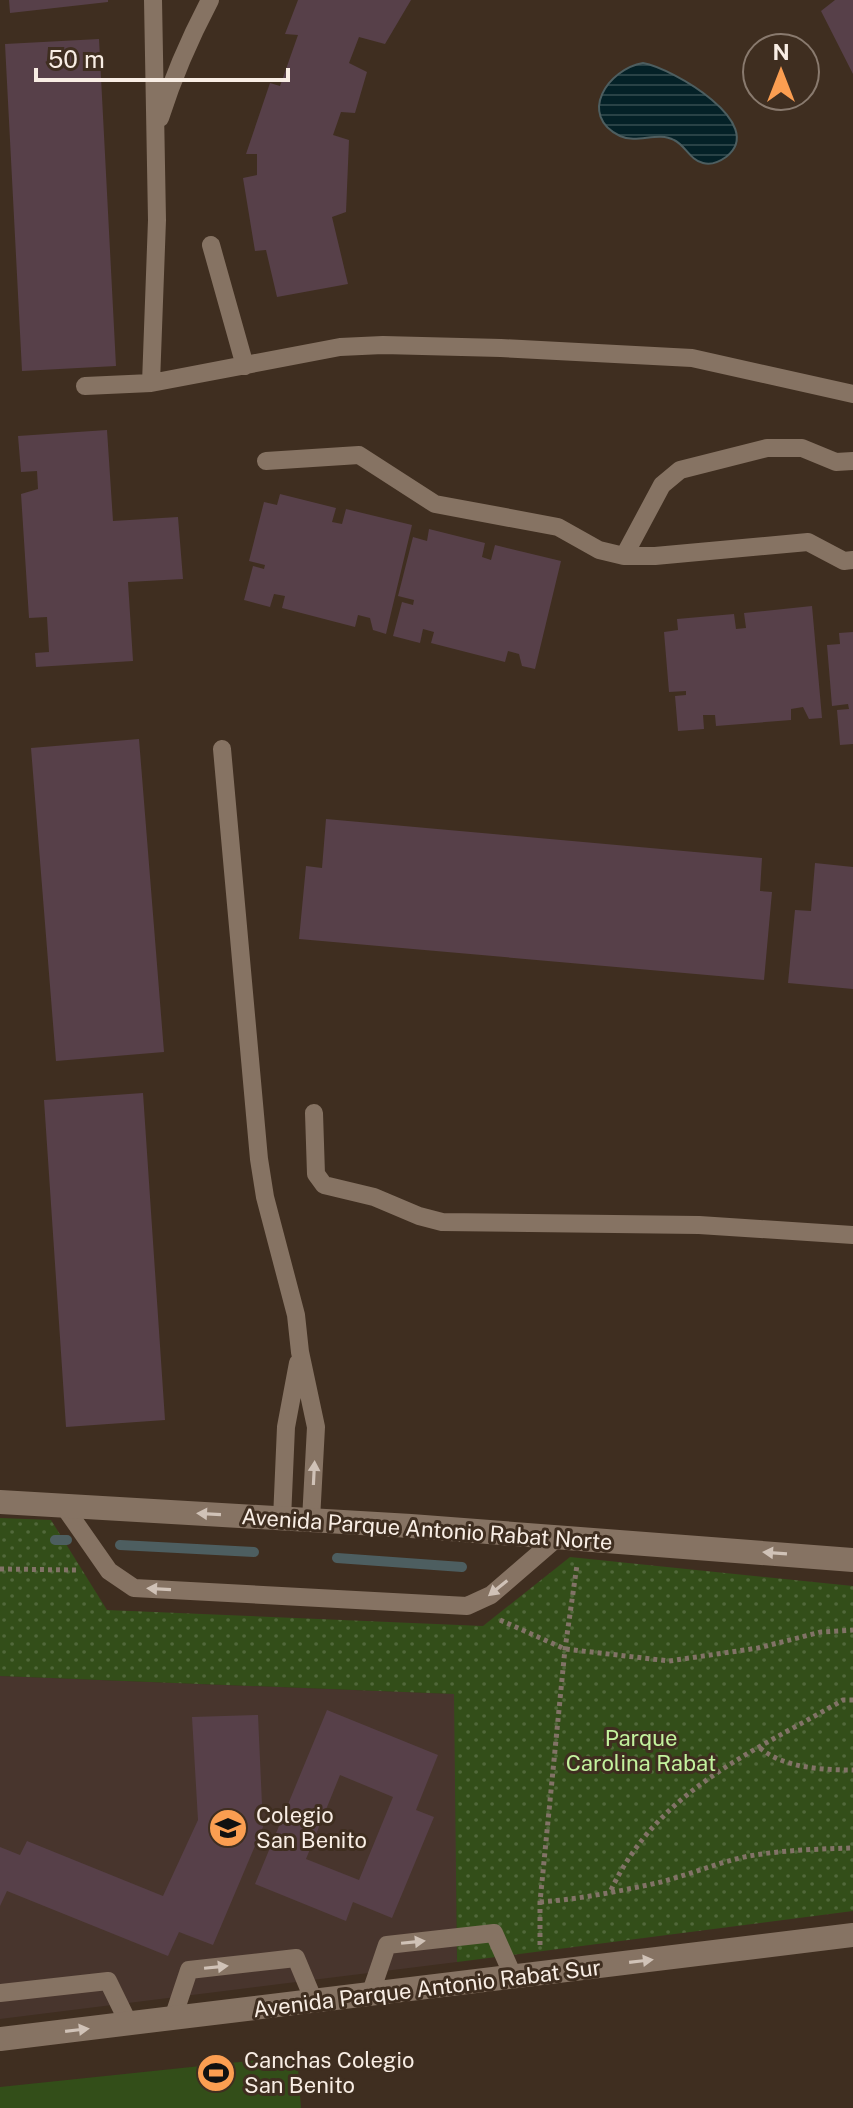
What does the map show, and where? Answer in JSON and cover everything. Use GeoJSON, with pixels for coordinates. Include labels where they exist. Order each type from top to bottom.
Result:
{"type":"FeatureCollection","features":[{"type":"Feature","properties":{"kind":"street","name":"Avenida Parque Antonio Rabat Norte"},"geometry":{"type":"LineString","coordinates":[[0,1502],[311,1520],[853,1560]]}},
{"type":"Feature","properties":{"kind":"street","name":"Avenida Parque Antonio Rabat Sur"},"geometry":{"type":"LineString","coordinates":[[0,2039],[853,1935]]}},
{"type":"Feature","properties":{"kind":"lane"},"geometry":{"type":"LineString","coordinates":[[151,383],[157,220],[153,0]]}},
{"type":"Feature","properties":{"kind":"lane"},"geometry":{"type":"LineString","coordinates":[[156,132],[177,70],[210,0]]}},
{"type":"Feature","properties":{"kind":"lane"},"geometry":{"type":"LineString","coordinates":[[211,245],[245,366]]}},
{"type":"Feature","properties":{"kind":"lane"},"geometry":{"type":"LineString","coordinates":[[85,386],[151,383],[340,347],[383,345],[692,358],[853,394]]}},
{"type":"Feature","properties":{"kind":"lane"},"geometry":{"type":"LineString","coordinates":[[624,556],[662,485],[680,470],[767,448],[802,448],[836,462],[853,461]]}},
{"type":"Feature","properties":{"kind":"lane"},"geometry":{"type":"LineString","coordinates":[[266,461],[359,455],[435,504],[558,527],[599,550],[624,556],[808,542],[844,561],[853,560]]}},
{"type":"Feature","properties":{"kind":"lane"},"geometry":{"type":"LineString","coordinates":[[222,749],[259,1159],[265,1197],[296,1315],[300,1352],[316,1427],[311,1520]]}},
{"type":"Feature","properties":{"kind":"lane"},"geometry":{"type":"LineString","coordinates":[[314,1113],[316,1174],[324,1185],[374,1197],[442,1222],[699,1225],[853,1235]]}},
{"type":"Feature","properties":{"kind":"lane"},"geometry":{"type":"LineString","coordinates":[[282,1519],[286,1427],[300,1352]]}},
{"type":"Feature","properties":{"kind":"lane"},"geometry":{"type":"LineString","coordinates":[[63,1505],[109,1571],[134,1588],[467,1606],[491,1595],[569,1538]]}},
{"type":"Feature","properties":{"kind":"lane"},"geometry":{"type":"LineString","coordinates":[[370,1995],[387,1945],[494,1933],[514,1978]]}},
{"type":"Feature","properties":{"kind":"lane"},"geometry":{"type":"LineString","coordinates":[[173,2018],[189,1970],[296,1958],[314,2001]]}},
{"type":"Feature","properties":{"kind":"lane"},"geometry":{"type":"LineString","coordinates":[[0,1993],[108,1981],[129,2024]]}},
{"type":"Feature","properties":{"kind":"path"},"geometry":{"type":"LineString","coordinates":[[539,1974],[540,1902],[565,1649],[569,1538]]}},
{"type":"Feature","properties":{"kind":"path"},"geometry":{"type":"LineString","coordinates":[[0,1569],[109,1571]]}},
{"type":"Feature","properties":{"kind":"path"},"geometry":{"type":"LineString","coordinates":[[467,1606],[565,1649],[669,1661],[758,1648],[821,1632],[853,1630]]}},
{"type":"Feature","properties":{"kind":"path"},"geometry":{"type":"LineString","coordinates":[[611,1890],[624,1863],[668,1808],[717,1772],[843,1700],[853,1700]]}},
{"type":"Feature","properties":{"kind":"path"},"geometry":{"type":"LineString","coordinates":[[760,1748],[773,1759],[791,1764],[853,1770]]}},
{"type":"Feature","properties":{"kind":"path"},"geometry":{"type":"LineString","coordinates":[[540,1902],[587,1898],[611,1890],[661,1882],[705,1866],[753,1855],[853,1848]]}},
{"type":"Feature","properties":{"kind":"shaded area","name":"Colegio San Benito"},"geometry":{"type":"Polygon","coordinates":[[[0,1676],[455,1694],[457,1962],[0,2019],[0,1676]]]}},
{"type":"Feature","properties":{"kind":"green space","name":"Parque Carolina Rabat"},"geometry":{"type":"Polygon","coordinates":[[[0,1518],[51,1520],[107,1610],[483,1626],[570,1557],[853,1586],[853,1911],[457,1962],[454,1694],[0,1676],[0,1518]]]}},
{"type":"Feature","properties":{"kind":"green space","name":"Canchas Colegio San Benito"},"geometry":{"type":"Polygon","coordinates":[[[297,2056],[301,2108],[0,2108],[0,2087],[297,2056]]]}},
{"type":"Feature","properties":{"kind":"water"},"geometry":{"type":"Polygon","coordinates":[[[643,63],[693,86],[726,114],[735,129],[736,144],[726,157],[714,163],[703,163],[678,142],[668,138],[627,138],[607,127],[599,105],[602,94],[619,74],[643,63]]]}},
{"type":"Feature","properties":{"kind":"building"},"geometry":{"type":"Polygon","coordinates":[[[9,0],[108,0],[108,2],[10,13],[9,0]]]}},
{"type":"Feature","properties":{"kind":"building"},"geometry":{"type":"Polygon","coordinates":[[[298,0],[411,0],[385,44],[359,37],[349,63],[367,72],[355,113],[341,112],[333,135],[349,140],[346,212],[332,217],[348,284],[277,297],[266,250],[255,251],[243,178],[257,175],[257,154],[246,154],[270,83],[280,86],[298,35],[285,34],[298,0]]]}},
{"type":"Feature","properties":{"kind":"building"},"geometry":{"type":"Polygon","coordinates":[[[835,0],[853,0],[853,74],[821,11],[835,0]]]}},
{"type":"Feature","properties":{"kind":"building"},"geometry":{"type":"Polygon","coordinates":[[[99,39],[116,366],[22,371],[5,44],[99,39]]]}},
{"type":"Feature","properties":{"kind":"building"},"geometry":{"type":"Polygon","coordinates":[[[107,430],[113,521],[178,517],[183,579],[128,582],[133,661],[36,667],[35,653],[49,652],[47,617],[29,618],[21,494],[38,489],[37,471],[21,472],[18,436],[107,430]]]}},
{"type":"Feature","properties":{"kind":"building"},"geometry":{"type":"Polygon","coordinates":[[[280,494],[336,508],[332,522],[342,524],[346,509],[412,525],[386,634],[373,630],[370,618],[358,615],[355,627],[282,608],[285,596],[274,594],[270,607],[244,600],[253,566],[264,569],[265,565],[249,561],[264,502],[277,505],[280,494]]]}},
{"type":"Feature","properties":{"kind":"building"},"geometry":{"type":"Polygon","coordinates":[[[429,529],[485,543],[482,557],[491,560],[495,545],[561,561],[535,669],[522,666],[519,654],[508,651],[505,662],[431,643],[434,632],[423,629],[420,643],[393,636],[402,602],[413,605],[414,600],[398,596],[413,537],[427,541],[429,529]]]}},
{"type":"Feature","properties":{"kind":"building"},"geometry":{"type":"Polygon","coordinates":[[[812,606],[822,718],[809,719],[803,707],[791,709],[791,720],[716,726],[715,715],[703,715],[704,729],[678,731],[675,696],[686,695],[686,691],[669,692],[664,632],[678,630],[677,619],[734,614],[736,629],[746,628],[744,613],[812,606]]]}},
{"type":"Feature","properties":{"kind":"building"},"geometry":{"type":"Polygon","coordinates":[[[853,632],[853,744],[840,745],[837,710],[849,709],[848,704],[832,706],[827,645],[840,644],[839,633],[853,632]]]}},
{"type":"Feature","properties":{"kind":"building"},"geometry":{"type":"Polygon","coordinates":[[[139,739],[164,1052],[56,1061],[31,748],[139,739]]]}},
{"type":"Feature","properties":{"kind":"building"},"geometry":{"type":"Polygon","coordinates":[[[326,819],[762,858],[760,891],[772,892],[764,980],[299,939],[306,866],[322,868],[326,819]]]}},
{"type":"Feature","properties":{"kind":"building"},"geometry":{"type":"Polygon","coordinates":[[[815,863],[853,867],[853,989],[788,983],[795,910],[811,911],[815,863]]]}},
{"type":"Feature","properties":{"kind":"building"},"geometry":{"type":"Polygon","coordinates":[[[143,1093],[165,1420],[66,1427],[44,1100],[143,1093]]]}},
{"type":"Feature","properties":{"kind":"building"},"geometry":{"type":"Polygon","coordinates":[[[327,1710],[438,1755],[416,1810],[434,1817],[392,1918],[353,1902],[346,1921],[255,1884],[327,1710]],[[340,1775],[306,1859],[359,1880],[393,1797],[340,1775]]]}},
{"type":"Feature","properties":{"kind":"building"},"geometry":{"type":"Polygon","coordinates":[[[258,1715],[263,1827],[213,1945],[179,1932],[168,1956],[7,1891],[0,1906],[0,1847],[20,1855],[27,1841],[163,1896],[198,1820],[192,1717],[258,1715]]]}},
{"type":"Feature","properties":{"kind":"waterway"},"geometry":{"type":"LineString","coordinates":[[55,1540],[67,1540]]}},
{"type":"Feature","properties":{"kind":"waterway"},"geometry":{"type":"LineString","coordinates":[[120,1545],[254,1552]]}},
{"type":"Feature","properties":{"kind":"waterway"},"geometry":{"type":"LineString","coordinates":[[337,1558],[462,1567]]}},
{"type":"Feature","properties":{"kind":"place","name":"Colegio San Benito"},"geometry":{"type":"Point","coordinates":[228,1828]}},
{"type":"Feature","properties":{"kind":"place","name":"Canchas Colegio San Benito"},"geometry":{"type":"Point","coordinates":[216,2073]}}]}
